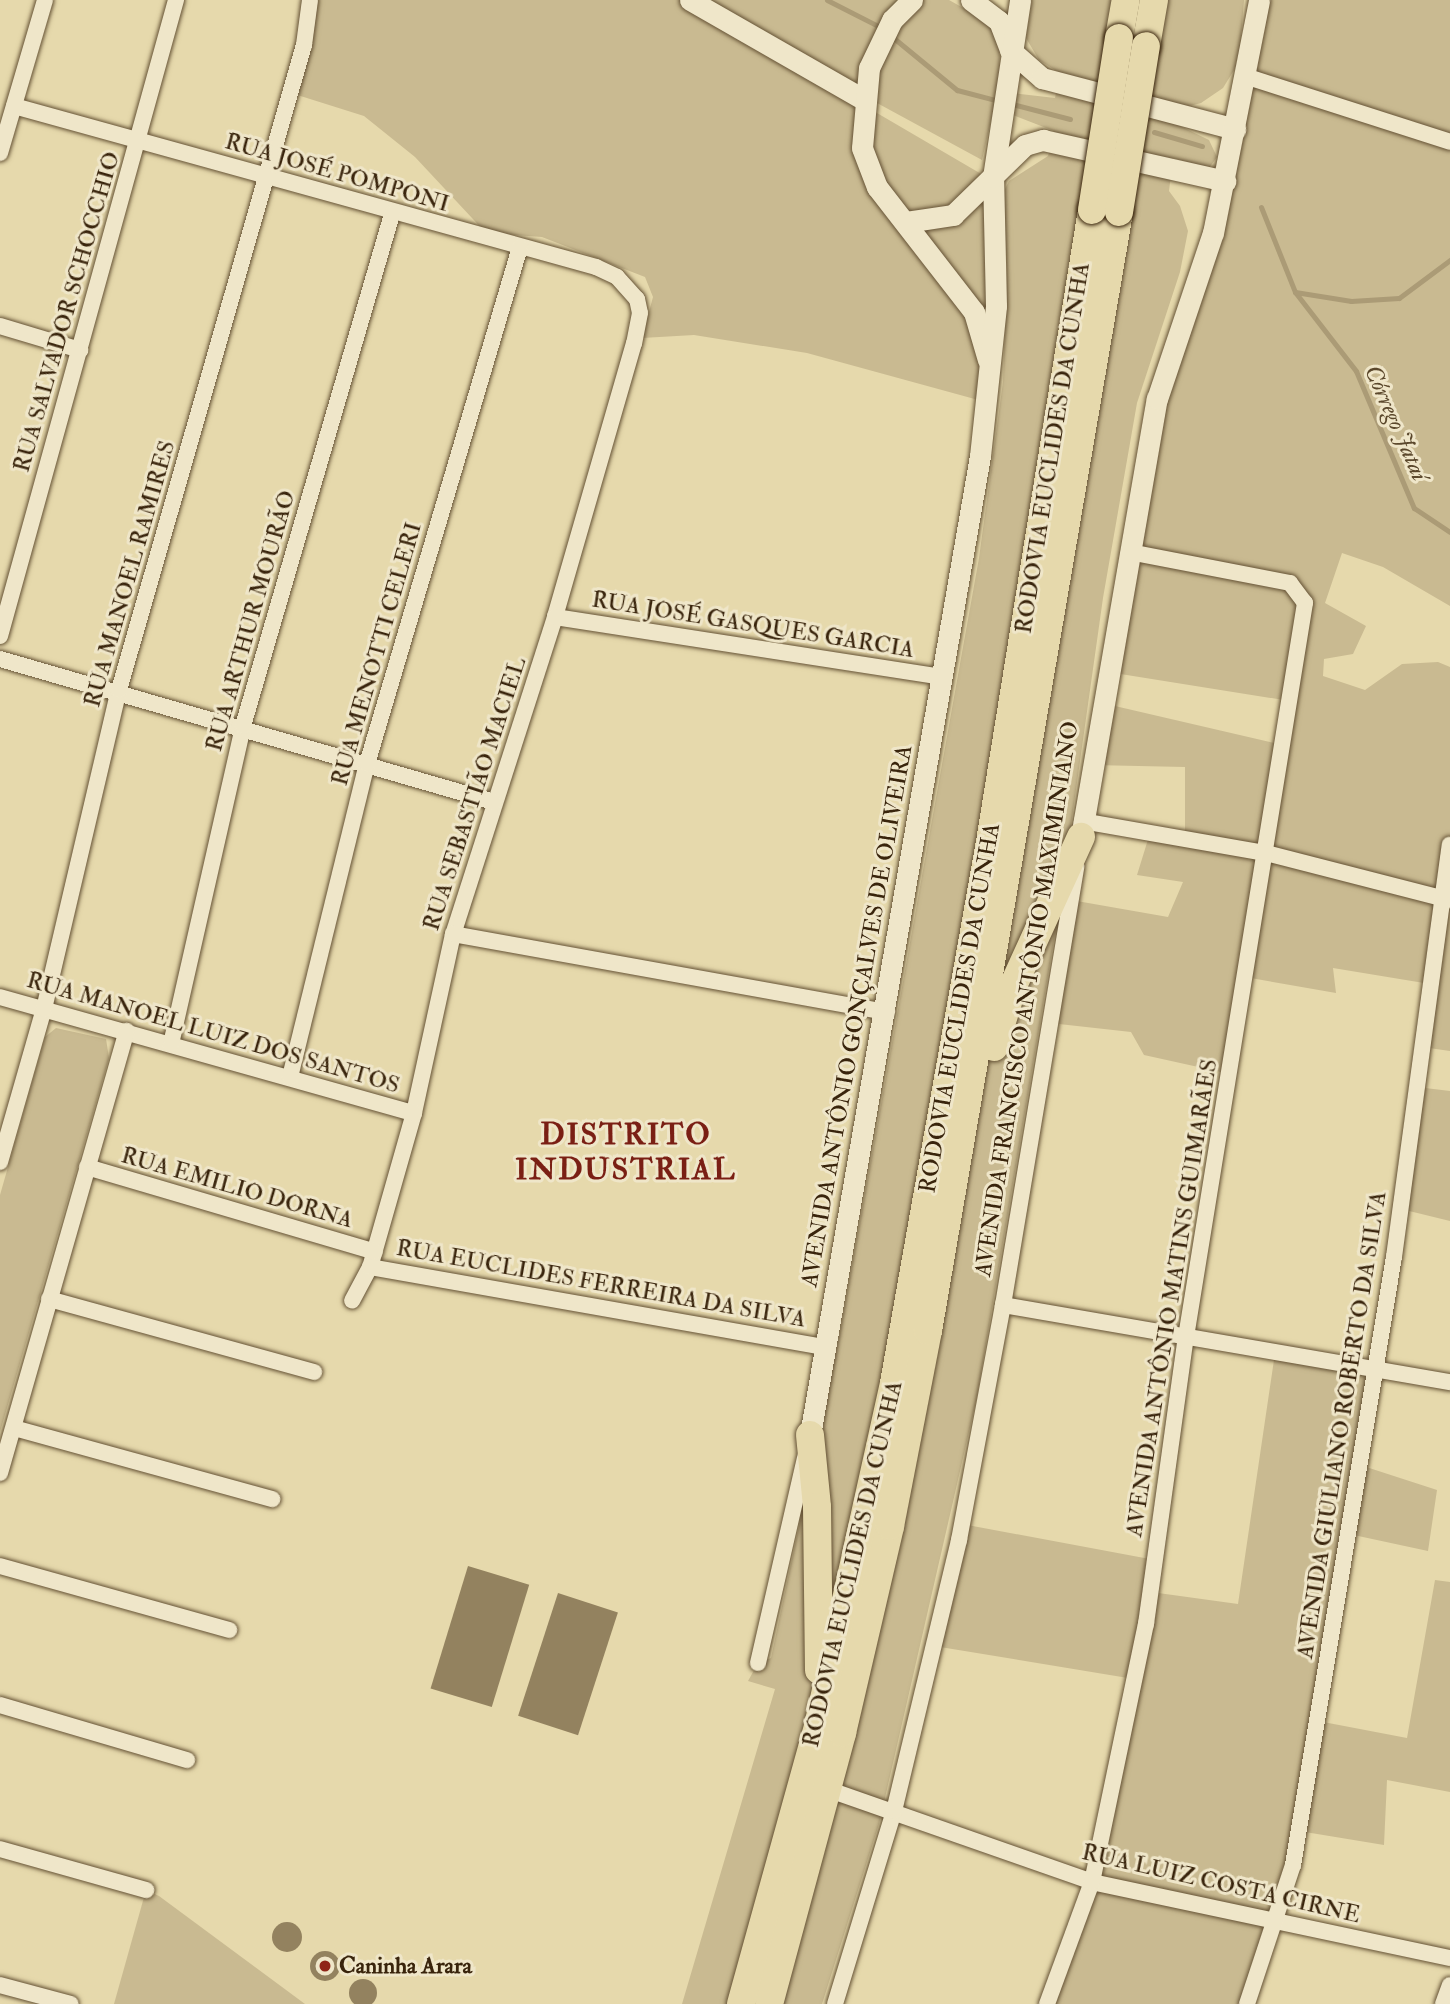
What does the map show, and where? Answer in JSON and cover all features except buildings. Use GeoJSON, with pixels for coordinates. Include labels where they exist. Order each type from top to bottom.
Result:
{"type":"FeatureCollection","features":[{"type":"Feature","properties":{"kind":"highway","name":"RODOVIA EUCLIDES DA CUNHA"},"geometry":{"type":"LineString","coordinates":[[769,2004],[827,1789],[890,1526],[969,1111],[1106,211],[1119,38],[1126,0]]}},
{"type":"Feature","properties":{"kind":"highway","name":"RODOVIA EUCLIDES DA CUNHA"},"geometry":{"type":"LineString","coordinates":[[741,2004],[818,1726],[894,1383],[1106,211],[1146,46],[1154,0]]}},
{"type":"Feature","properties":{"kind":"highway"},"geometry":{"type":"LineString","coordinates":[[969,1111],[1013,986],[1082,829]]}},
{"type":"Feature","properties":{"kind":"highway"},"geometry":{"type":"LineString","coordinates":[[810,1435],[820,1586],[818,1726]]}},
{"type":"Feature","properties":{"kind":"main road"},"geometry":{"type":"LineString","coordinates":[[690,0],[863,99]]}},
{"type":"Feature","properties":{"kind":"main road","name":"AVENIDA ANTÔNIO GONÇALVES DE OLIVEIRA"},"geometry":{"type":"LineString","coordinates":[[912,0],[892,20],[880,41],[863,99],[862,148],[877,187],[974,312],[992,375]]}},
{"type":"Feature","properties":{"kind":"main road"},"geometry":{"type":"LineString","coordinates":[[971,0],[999,21],[1010,50],[1042,78],[1235,128]]}},
{"type":"Feature","properties":{"kind":"main road","name":"AVENIDA ANTÔNIO GONÇALVES DE OLIVEIRA"},"geometry":{"type":"LineString","coordinates":[[810,1435],[887,1012],[992,375],[996,306],[993,177],[1010,50],[1020,0]]}},
{"type":"Feature","properties":{"kind":"main road","name":"AVENIDA FRANCISCO ANTÔNIO MAXIMINIANO"},"geometry":{"type":"LineString","coordinates":[[1082,829],[1157,399],[1213,233],[1259,0]]}},
{"type":"Feature","properties":{"kind":"main road"},"geometry":{"type":"LineString","coordinates":[[906,222],[953,215],[1025,145],[1043,140],[1225,181]]}},
{"type":"Feature","properties":{"kind":"street"},"geometry":{"type":"LineString","coordinates":[[0,153],[45,0]]}},
{"type":"Feature","properties":{"kind":"street","name":"RUA SALVADOR SCHOCCHIO"},"geometry":{"type":"LineString","coordinates":[[0,636],[140,139],[176,0]]}},
{"type":"Feature","properties":{"kind":"street","name":"RUA MANOEL RAMIRES"},"geometry":{"type":"LineString","coordinates":[[0,1162],[44,1009],[118,690],[267,178],[304,45],[310,0]]}},
{"type":"Feature","properties":{"kind":"street"},"geometry":{"type":"LineString","coordinates":[[1245,76],[1450,142]]}},
{"type":"Feature","properties":{"kind":"street","name":"RUA JOSÉ POMPONI"},"geometry":{"type":"LineString","coordinates":[[14,106],[140,139],[392,214],[596,267],[617,277],[637,299]]}},
{"type":"Feature","properties":{"kind":"street","name":"RUA ARTHUR MOURÃO"},"geometry":{"type":"LineString","coordinates":[[171,1044],[243,726],[392,214]]}},
{"type":"Feature","properties":{"kind":"street","name":"RUA MENOTTI CELERI"},"geometry":{"type":"LineString","coordinates":[[290,1077],[367,764],[520,247]]}},
{"type":"Feature","properties":{"kind":"street","name":"RUA SEBASTIÃO MACIEL"},"geometry":{"type":"LineString","coordinates":[[352,1301],[373,1260],[414,1113],[453,934],[555,617],[634,343],[640,313],[637,299]]}},
{"type":"Feature","properties":{"kind":"street"},"geometry":{"type":"LineString","coordinates":[[0,326],[80,350]]}},
{"type":"Feature","properties":{"kind":"street","name":"AVENIDA ANTÔNIO MATINS GUIMARÃES"},"geometry":{"type":"LineString","coordinates":[[1047,2004],[1093,1882],[1146,1624],[1186,1337],[1305,603],[1299,591],[1290,583],[1129,552]]}},
{"type":"Feature","properties":{"kind":"street","name":"RUA JOSÉ GASQUES GARCIA"},"geometry":{"type":"LineString","coordinates":[[555,617],[943,677]]}},
{"type":"Feature","properties":{"kind":"street"},"geometry":{"type":"LineString","coordinates":[[0,659],[243,726],[494,802]]}},
{"type":"Feature","properties":{"kind":"street"},"geometry":{"type":"LineString","coordinates":[[1082,829],[1266,853],[1446,899]]}},
{"type":"Feature","properties":{"kind":"street","name":"AVENIDA FRANCISCO ANTÔNIO MAXIMINIANO"},"geometry":{"type":"LineString","coordinates":[[835,2004],[894,1811],[959,1540],[1003,1305],[1082,829]]}},
{"type":"Feature","properties":{"kind":"street","name":"AVENIDA GIULIANO ROBERTO DA SILVA"},"geometry":{"type":"LineString","coordinates":[[1247,2004],[1279,1920],[1293,1865],[1375,1371],[1446,899],[1450,845]]}},
{"type":"Feature","properties":{"kind":"street"},"geometry":{"type":"LineString","coordinates":[[453,934],[887,1012]]}},
{"type":"Feature","properties":{"kind":"street","name":"RUA MANOEL LUIZ DOS SANTOS"},"geometry":{"type":"LineString","coordinates":[[0,997],[414,1113]]}},
{"type":"Feature","properties":{"kind":"street"},"geometry":{"type":"LineString","coordinates":[[0,1473],[127,1031]]}},
{"type":"Feature","properties":{"kind":"street","name":"RUA EMILIO DORNA"},"geometry":{"type":"LineString","coordinates":[[87,1167],[373,1260]]}},
{"type":"Feature","properties":{"kind":"street","name":"RUA EUCLIDES FERREIRA DA SILVA"},"geometry":{"type":"LineString","coordinates":[[373,1260],[825,1347]]}},
{"type":"Feature","properties":{"kind":"street"},"geometry":{"type":"LineString","coordinates":[[49,1299],[314,1372]]}},
{"type":"Feature","properties":{"kind":"street"},"geometry":{"type":"LineString","coordinates":[[1003,1305],[1450,1382]]}},
{"type":"Feature","properties":{"kind":"street"},"geometry":{"type":"LineString","coordinates":[[14,1428],[272,1499]]}},
{"type":"Feature","properties":{"kind":"street","name":"AVENIDA ANTÔNIO GONÇALVES DE OLIVEIRA"},"geometry":{"type":"LineString","coordinates":[[758,1663],[810,1435]]}},
{"type":"Feature","properties":{"kind":"street"},"geometry":{"type":"LineString","coordinates":[[0,1566],[229,1630]]}},
{"type":"Feature","properties":{"kind":"street"},"geometry":{"type":"LineString","coordinates":[[0,1705],[187,1760]]}},
{"type":"Feature","properties":{"kind":"street","name":"RUA LUIZ COSTA CIRNE"},"geometry":{"type":"LineString","coordinates":[[827,1789],[1093,1882],[1203,1908],[1279,1920],[1450,1958]]}},
{"type":"Feature","properties":{"kind":"street"},"geometry":{"type":"LineString","coordinates":[[0,1849],[146,1890]]}},
{"type":"Feature","properties":{"kind":"street"},"geometry":{"type":"LineString","coordinates":[[0,1985],[71,2004]]}},
{"type":"Feature","properties":{"kind":"street"},"geometry":{"type":"LineString","coordinates":[[1443,2004],[1450,1985]]}},
{"type":"Feature","properties":{"kind":"shaded area"},"geometry":{"type":"Polygon","coordinates":[[[310,0],[949,0],[999,28],[1000,81],[982,160],[752,35],[752,40],[983,175],[991,300],[982,401],[807,353],[694,335],[642,338],[653,297],[645,277],[542,237],[486,233],[415,157],[364,116],[291,93],[310,0]]]}},
{"type":"Feature","properties":{"kind":"shaded area"},"geometry":{"type":"Polygon","coordinates":[[[1032,0],[1244,0],[1239,62],[1223,88],[1201,103],[1182,108],[1176,124],[1209,140],[1217,157],[1209,168],[1173,158],[1169,191],[1180,206],[1188,231],[1180,272],[1137,403],[1103,598],[1059,910],[977,1397],[879,1824],[822,2004],[682,2004],[775,1689],[748,1681],[758,1663],[771,1658],[840,1333],[979,558],[1003,382],[1007,269],[1003,193],[1009,181],[1048,156],[1054,131],[1008,113],[1012,93],[1055,98],[1060,73],[1039,60],[1026,38],[1032,0]]]}},
{"type":"Feature","properties":{"kind":"shaded area"},"geometry":{"type":"Polygon","coordinates":[[[1259,0],[1450,0],[1450,606],[1383,567],[1342,553],[1325,603],[1366,626],[1353,654],[1324,659],[1323,676],[1365,690],[1402,664],[1438,662],[1450,667],[1450,1051],[1422,1047],[1430,984],[1333,968],[1336,993],[1245,977],[1230,1074],[1144,1055],[1131,1032],[1050,1023],[1071,900],[1168,917],[1183,882],[1137,875],[1150,833],[1185,839],[1185,767],[1092,765],[1102,703],[1283,745],[1290,701],[1108,672],[1157,399],[1213,233],[1259,0]]]}},
{"type":"Feature","properties":{"kind":"shaded area"},"geometry":{"type":"Polygon","coordinates":[[[56,1028],[106,1039],[109,1058],[0,1432],[0,1195],[45,1037],[56,1028]]]}},
{"type":"Feature","properties":{"kind":"shaded area"},"geometry":{"type":"Polygon","coordinates":[[[1417,1087],[1450,1091],[1450,1221],[1401,1209],[1417,1087]]]}},
{"type":"Feature","properties":{"kind":"shaded area"},"geometry":{"type":"Polygon","coordinates":[[[1275,1353],[1375,1371],[1360,1465],[1437,1490],[1428,1551],[1349,1534],[1318,1721],[1407,1738],[1435,1580],[1450,1582],[1450,1792],[1387,1780],[1384,1845],[1299,1831],[1247,2004],[1047,2004],[1092,1882],[1134,1679],[934,1646],[962,1524],[1155,1560],[1151,1592],[1238,1604],[1275,1353]]]}},
{"type":"Feature","properties":{"kind":"shaded area"},"geometry":{"type":"Polygon","coordinates":[[[146,1890],[159,1896],[305,2004],[114,2004],[146,1890]]]}},
{"type":"Feature","properties":{"kind":"waterway","name":"Córrego Jataí"},"geometry":{"type":"LineString","coordinates":[[827,0],[882,28]]}},
{"type":"Feature","properties":{"kind":"waterway","name":"Córrego Jataí"},"geometry":{"type":"LineString","coordinates":[[890,35],[957,90],[999,101]]}},
{"type":"Feature","properties":{"kind":"waterway","name":"Córrego Jataí"},"geometry":{"type":"LineString","coordinates":[[1008,103],[1070,119]]}},
{"type":"Feature","properties":{"kind":"waterway","name":"Córrego Jataí"},"geometry":{"type":"LineString","coordinates":[[1154,132],[1202,146]]}},
{"type":"Feature","properties":{"kind":"waterway","name":"Córrego Jataí"},"geometry":{"type":"LineString","coordinates":[[1261,207],[1295,292],[1356,371],[1414,508],[1450,532]]}},
{"type":"Feature","properties":{"kind":"waterway"},"geometry":{"type":"LineString","coordinates":[[1295,292],[1351,301],[1399,298],[1450,260]]}},
{"type":"Feature","properties":{"kind":"place","name":"Caninha Arara"},"geometry":{"type":"Point","coordinates":[325,1966]}},
{"type":"Feature","properties":{"kind":"district","name":"DISTRITO INDUSTRIAL"},"geometry":{"type":"Point","coordinates":[626,1152]}}]}
